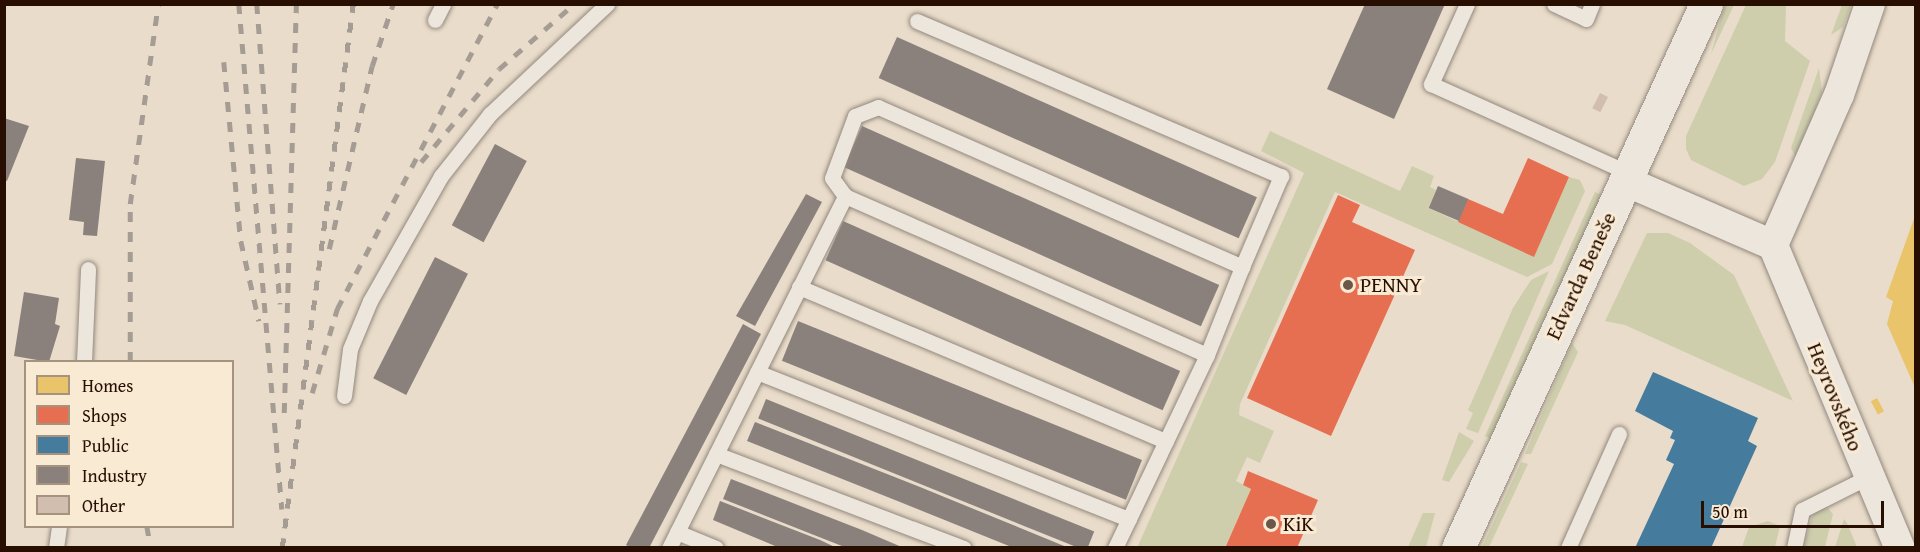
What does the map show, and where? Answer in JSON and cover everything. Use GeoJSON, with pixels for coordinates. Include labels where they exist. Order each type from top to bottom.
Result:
{"type":"FeatureCollection","features":[{"type":"Feature","properties":{"kind":"street","name":"Edvarda Beneše"},"geometry":{"type":"LineString","coordinates":[[1458,548],[1706,4]]}},
{"type":"Feature","properties":{"kind":"street"},"geometry":{"type":"LineString","coordinates":[[1627,177],[1773,245],[1839,95],[1870,4]]}},
{"type":"Feature","properties":{"kind":"street","name":"Heyrovského"},"geometry":{"type":"LineString","coordinates":[[1773,245],[1868,477],[1900,548]]}},
{"type":"Feature","properties":{"kind":"lane"},"geometry":{"type":"LineString","coordinates":[[435,20],[443,4]]}},
{"type":"Feature","properties":{"kind":"lane"},"geometry":{"type":"LineString","coordinates":[[344,396],[350,349],[370,301],[441,176],[490,114],[608,4]]}},
{"type":"Feature","properties":{"kind":"lane"},"geometry":{"type":"LineString","coordinates":[[1467,4],[1431,84],[1627,177]]}},
{"type":"Feature","properties":{"kind":"lane"},"geometry":{"type":"LineString","coordinates":[[1554,4],[1586,19],[1592,4]]}},
{"type":"Feature","properties":{"kind":"lane"},"geometry":{"type":"LineString","coordinates":[[917,21],[1281,176],[1207,355],[1115,548]]}},
{"type":"Feature","properties":{"kind":"lane"},"geometry":{"type":"LineString","coordinates":[[1207,355],[845,196],[832,177],[855,116],[878,107],[1242,267]]}},
{"type":"Feature","properties":{"kind":"lane"},"geometry":{"type":"LineString","coordinates":[[669,548],[845,196]]}},
{"type":"Feature","properties":{"kind":"lane"},"geometry":{"type":"LineString","coordinates":[[84,360],[88,269]]}},
{"type":"Feature","properties":{"kind":"lane"},"geometry":{"type":"LineString","coordinates":[[799,288],[1166,441]]}},
{"type":"Feature","properties":{"kind":"lane"},"geometry":{"type":"LineString","coordinates":[[757,372],[1129,519]]}},
{"type":"Feature","properties":{"kind":"lane"},"geometry":{"type":"LineString","coordinates":[[1568,548],[1619,434]]}},
{"type":"Feature","properties":{"kind":"lane"},"geometry":{"type":"LineString","coordinates":[[716,454],[964,548]]}},
{"type":"Feature","properties":{"kind":"lane"},"geometry":{"type":"LineString","coordinates":[[1794,548],[1802,510],[1868,477]]}},
{"type":"Feature","properties":{"kind":"lane"},"geometry":{"type":"LineString","coordinates":[[56,548],[59,528]]}},
{"type":"Feature","properties":{"kind":"lane"},"geometry":{"type":"LineString","coordinates":[[676,532],[716,548]]}},
{"type":"Feature","properties":{"kind":"green space"},"geometry":{"type":"Polygon","coordinates":[[[1725,5],[1734,5],[1711,54],[1722,14],[1725,5]]]}},
{"type":"Feature","properties":{"kind":"green space"},"geometry":{"type":"Polygon","coordinates":[[[1746,5],[1786,5],[1785,41],[1810,61],[1775,162],[1762,179],[1744,186],[1691,160],[1686,149],[1686,136],[1746,5]]]}},
{"type":"Feature","properties":{"kind":"green space"},"geometry":{"type":"Polygon","coordinates":[[[1842,5],[1851,5],[1843,27],[1831,35],[1842,5]]]}},
{"type":"Feature","properties":{"kind":"green space"},"geometry":{"type":"Polygon","coordinates":[[[1819,68],[1822,92],[1797,159],[1791,148],[1819,68]]]}},
{"type":"Feature","properties":{"kind":"green space"},"geometry":{"type":"Polygon","coordinates":[[[1270,131],[1400,191],[1412,166],[1434,176],[1430,187],[1436,190],[1428,208],[1534,256],[1569,177],[1580,180],[1585,191],[1552,264],[1527,277],[1335,192],[1240,404],[1239,415],[1274,431],[1260,463],[1247,457],[1236,481],[1251,489],[1225,547],[1137,548],[1304,173],[1261,151],[1270,131]]]}},
{"type":"Feature","properties":{"kind":"green space"},"geometry":{"type":"Polygon","coordinates":[[[1595,192],[1605,196],[1493,440],[1485,436],[1595,192]]]}},
{"type":"Feature","properties":{"kind":"green space"},"geometry":{"type":"Polygon","coordinates":[[[1647,233],[1668,233],[1690,243],[1734,275],[1793,401],[1625,325],[1605,321],[1647,233]]]}},
{"type":"Feature","properties":{"kind":"green space"},"geometry":{"type":"Polygon","coordinates":[[[1549,271],[1478,433],[1466,429],[1473,413],[1468,410],[1513,308],[1531,280],[1549,271]]]}},
{"type":"Feature","properties":{"kind":"green space"},"geometry":{"type":"Polygon","coordinates":[[[1572,343],[1578,352],[1531,454],[1525,454],[1572,343]]]}},
{"type":"Feature","properties":{"kind":"green space"},"geometry":{"type":"Polygon","coordinates":[[[1459,432],[1474,441],[1449,482],[1442,480],[1459,432]]]}},
{"type":"Feature","properties":{"kind":"green space"},"geometry":{"type":"Polygon","coordinates":[[[1521,462],[1528,464],[1489,547],[1482,547],[1521,462]]]}},
{"type":"Feature","properties":{"kind":"green space"},"geometry":{"type":"Polygon","coordinates":[[[1825,505],[1833,514],[1825,547],[1803,548],[1813,514],[1825,505]]]}},
{"type":"Feature","properties":{"kind":"green space"},"geometry":{"type":"Polygon","coordinates":[[[1423,513],[1435,513],[1426,547],[1408,547],[1423,513]]]}},
{"type":"Feature","properties":{"kind":"green space"},"geometry":{"type":"Polygon","coordinates":[[[1844,519],[1847,523],[1857,547],[1835,547],[1844,519]]]}},
{"type":"Feature","properties":{"kind":"green space"},"geometry":{"type":"Polygon","coordinates":[[[1768,521],[1780,526],[1775,547],[1742,547],[1749,527],[1768,521]]]}},
{"type":"Feature","properties":{"kind":"building: Homes"},"geometry":{"type":"Polygon","coordinates":[[[1916,213],[1916,390],[1887,324],[1893,301],[1886,297],[1916,213]]]}},
{"type":"Feature","properties":{"kind":"building: Homes"},"geometry":{"type":"Polygon","coordinates":[[[1877,398],[1884,411],[1878,415],[1871,401],[1877,398]]]}},
{"type":"Feature","properties":{"kind":"building: Shops"},"geometry":{"type":"Polygon","coordinates":[[[1528,158],[1569,177],[1534,257],[1458,222],[1468,199],[1503,214],[1528,158]]]}},
{"type":"Feature","properties":{"kind":"building: Shops","name":"PENNY"},"geometry":{"type":"Polygon","coordinates":[[[1338,195],[1360,205],[1352,222],[1415,250],[1331,436],[1247,398],[1338,195]]]}},
{"type":"Feature","properties":{"kind":"building: Shops","name":"KiK"},"geometry":{"type":"Polygon","coordinates":[[[1248,471],[1318,500],[1297,548],[1225,548],[1251,489],[1243,485],[1248,471]]]}},
{"type":"Feature","properties":{"kind":"building: Public"},"geometry":{"type":"Polygon","coordinates":[[[1653,372],[1758,418],[1748,441],[1757,446],[1711,548],[1635,548],[1674,464],[1666,460],[1675,440],[1670,438],[1673,431],[1635,411],[1653,372]]]}},
{"type":"Feature","properties":{"kind":"building: Industry"},"geometry":{"type":"Polygon","coordinates":[[[1365,4],[1445,4],[1394,119],[1327,89],[1365,4]]]}},
{"type":"Feature","properties":{"kind":"building: Industry"},"geometry":{"type":"Polygon","coordinates":[[[897,37],[1257,197],[1239,238],[879,78],[897,37]]]}},
{"type":"Feature","properties":{"kind":"building: Industry"},"geometry":{"type":"Polygon","coordinates":[[[4,118],[29,126],[7,181],[4,180],[4,118]]]}},
{"type":"Feature","properties":{"kind":"building: Industry"},"geometry":{"type":"Polygon","coordinates":[[[862,126],[1219,285],[1201,326],[844,167],[862,126]]]}},
{"type":"Feature","properties":{"kind":"building: Industry"},"geometry":{"type":"Polygon","coordinates":[[[495,144],[527,161],[484,242],[452,225],[495,144]]]}},
{"type":"Feature","properties":{"kind":"building: Industry"},"geometry":{"type":"Polygon","coordinates":[[[76,158],[105,161],[97,236],[83,235],[84,222],[69,220],[76,158]]]}},
{"type":"Feature","properties":{"kind":"building: Industry"},"geometry":{"type":"Polygon","coordinates":[[[1438,186],[1468,199],[1459,221],[1429,208],[1438,186]]]}},
{"type":"Feature","properties":{"kind":"building: Industry"},"geometry":{"type":"Polygon","coordinates":[[[806,194],[822,202],[755,326],[736,316],[806,194]]]}},
{"type":"Feature","properties":{"kind":"building: Industry"},"geometry":{"type":"Polygon","coordinates":[[[843,221],[1180,371],[1163,410],[826,260],[843,221]]]}},
{"type":"Feature","properties":{"kind":"building: Industry"},"geometry":{"type":"Polygon","coordinates":[[[435,257],[468,274],[406,395],[373,378],[435,257]]]}},
{"type":"Feature","properties":{"kind":"building: Industry"},"geometry":{"type":"Polygon","coordinates":[[[24,292],[59,298],[55,324],[60,326],[50,360],[14,356],[24,292]]]}},
{"type":"Feature","properties":{"kind":"building: Industry"},"geometry":{"type":"Polygon","coordinates":[[[798,321],[1142,460],[1126,500],[782,361],[798,321]]]}},
{"type":"Feature","properties":{"kind":"building: Industry"},"geometry":{"type":"Polygon","coordinates":[[[743,324],[761,334],[649,548],[631,548],[626,545],[743,324]]]}},
{"type":"Feature","properties":{"kind":"building: Industry"},"geometry":{"type":"Polygon","coordinates":[[[766,399],[1094,532],[1088,548],[1079,548],[758,418],[766,399]]]}},
{"type":"Feature","properties":{"kind":"building: Industry"},"geometry":{"type":"Polygon","coordinates":[[[755,422],[1069,548],[1014,548],[747,441],[755,422]]]}},
{"type":"Feature","properties":{"kind":"building: Industry"},"geometry":{"type":"Polygon","coordinates":[[[731,479],[904,548],[847,548],[723,499],[731,479]]]}},
{"type":"Feature","properties":{"kind":"building: Industry"},"geometry":{"type":"Polygon","coordinates":[[[720,501],[837,548],[780,548],[713,520],[720,501]]]}},
{"type":"Feature","properties":{"kind":"building: Other"},"geometry":{"type":"Polygon","coordinates":[[[1600,93],[1608,97],[1600,112],[1592,108],[1600,93]]]}},
{"type":"Feature","properties":{"kind":"railway"},"geometry":{"type":"LineString","coordinates":[[130,360],[130,204],[158,4]]}},
{"type":"Feature","properties":{"kind":"railway"},"geometry":{"type":"LineString","coordinates":[[239,4],[282,509]]}},
{"type":"Feature","properties":{"kind":"railway"},"geometry":{"type":"LineString","coordinates":[[257,4],[280,304]]}},
{"type":"Feature","properties":{"kind":"railway"},"geometry":{"type":"LineString","coordinates":[[284,413],[296,4]]}},
{"type":"Feature","properties":{"kind":"railway"},"geometry":{"type":"LineString","coordinates":[[282,548],[353,4]]}},
{"type":"Feature","properties":{"kind":"railway"},"geometry":{"type":"LineString","coordinates":[[329,249],[372,66],[393,4]]}},
{"type":"Feature","properties":{"kind":"railway"},"geometry":{"type":"LineString","coordinates":[[312,393],[337,309],[497,4]]}},
{"type":"Feature","properties":{"kind":"railway"},"geometry":{"type":"LineString","coordinates":[[421,162],[499,69],[574,4]]}},
{"type":"Feature","properties":{"kind":"railway"},"geometry":{"type":"LineString","coordinates":[[224,62],[241,241],[259,321]]}},
{"type":"Feature","properties":{"kind":"railway"},"geometry":{"type":"LineString","coordinates":[[147,528],[151,548]]}},
{"type":"Feature","properties":{"kind":"place","name":"PENNY"},"geometry":{"type":"Point","coordinates":[1348,285]}},
{"type":"Feature","properties":{"kind":"place","name":"KiK"},"geometry":{"type":"Point","coordinates":[1271,524]}}]}
